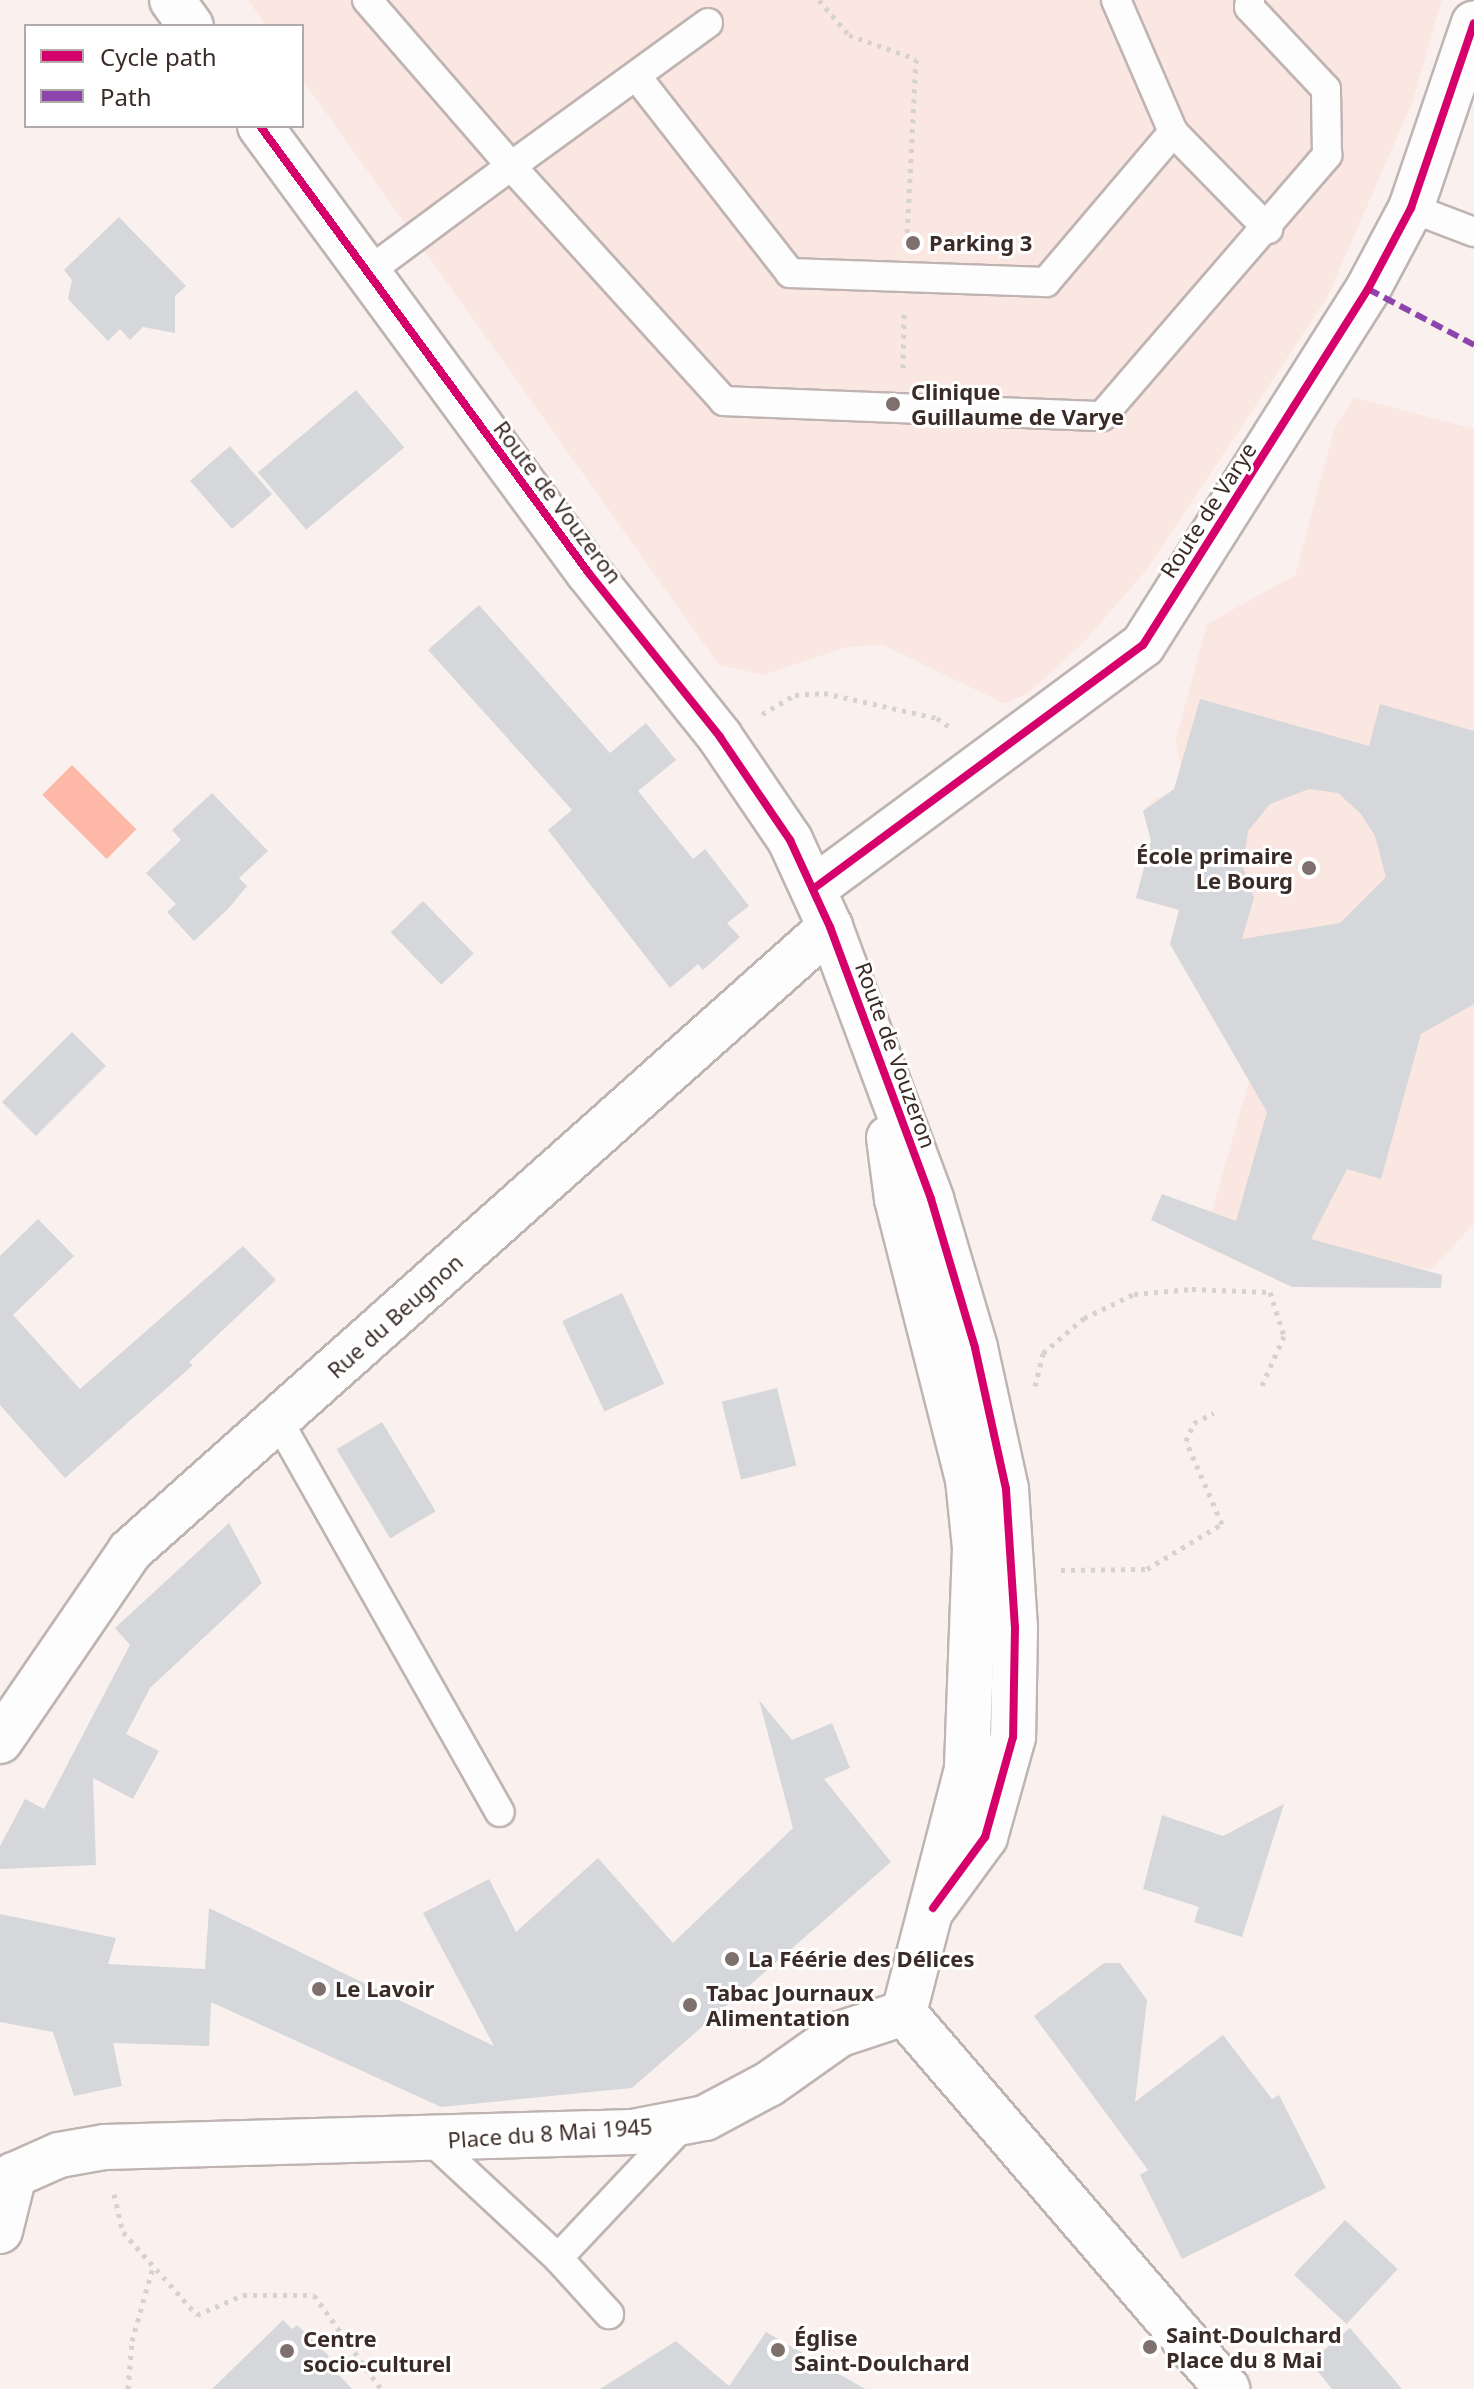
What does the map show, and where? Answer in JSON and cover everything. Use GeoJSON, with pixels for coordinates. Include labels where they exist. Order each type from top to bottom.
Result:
{"type":"FeatureCollection","features":[{"type":"Feature","properties":{"kind":"street"},"geometry":{"type":"LineString","coordinates":[[172,0],[190,24]]}},
{"type":"Feature","properties":{"kind":"street","name":"Route de Varye"},"geometry":{"type":"LineString","coordinates":[[821,908],[1143,645],[1368,289],[1411,208],[1474,23]]}},
{"type":"Feature","properties":{"kind":"street","name":"Route de Vouzeron"},"geometry":{"type":"LineString","coordinates":[[261,128],[364,275],[720,737],[790,840],[821,908],[931,1199],[975,1348],[993,1544],[967,1769],[904,2013]]}},
{"type":"Feature","properties":{"kind":"street","name":"Rue du Beugnon"},"geometry":{"type":"LineString","coordinates":[[0,1741],[130,1551],[279,1422],[738,1003],[821,908]]}},
{"type":"Feature","properties":{"kind":"street"},"geometry":{"type":"LineString","coordinates":[[904,2013],[1227,2389]]}},
{"type":"Feature","properties":{"kind":"street","name":"Place du 8 Mai 1945"},"geometry":{"type":"LineString","coordinates":[[7,2168],[105,2147],[432,2141],[632,2132],[686,2122],[769,2084],[840,2034],[904,2013]]}},
{"type":"Feature","properties":{"kind":"street"},"geometry":{"type":"LineString","coordinates":[[0,2231],[7,2168]]}},
{"type":"Feature","properties":{"kind":"lane"},"geometry":{"type":"LineString","coordinates":[[367,0],[511,166],[724,401],[1102,416],[1268,229],[1327,155],[1326,89],[1249,7],[1250,0]]}},
{"type":"Feature","properties":{"kind":"lane"},"geometry":{"type":"LineString","coordinates":[[1116,0],[1173,132],[1268,229]]}},
{"type":"Feature","properties":{"kind":"lane"},"geometry":{"type":"LineString","coordinates":[[364,275],[708,23]]}},
{"type":"Feature","properties":{"kind":"lane"},"geometry":{"type":"LineString","coordinates":[[637,77],[790,273],[1046,282],[1173,132]]}},
{"type":"Feature","properties":{"kind":"lane"},"geometry":{"type":"LineString","coordinates":[[1411,208],[1474,232]]}},
{"type":"Feature","properties":{"kind":"lane"},"geometry":{"type":"LineString","coordinates":[[279,1422],[500,1812]]}},
{"type":"Feature","properties":{"kind":"lane"},"geometry":{"type":"LineString","coordinates":[[558,2258],[686,2122]]}},
{"type":"Feature","properties":{"kind":"lane"},"geometry":{"type":"LineString","coordinates":[[432,2141],[558,2258],[609,2314]]}},
{"type":"Feature","properties":{"kind":"path"},"geometry":{"type":"LineString","coordinates":[[819,0],[849,35],[916,59],[901,408]]}},
{"type":"Feature","properties":{"kind":"path"},"geometry":{"type":"LineString","coordinates":[[757,718],[795,695],[824,693],[937,718],[959,735]]}},
{"type":"Feature","properties":{"kind":"path"},"geometry":{"type":"LineString","coordinates":[[1037,1402],[1036,1370],[1043,1353],[1084,1318],[1134,1294],[1192,1289],[1270,1292],[1284,1336],[1260,1390]]}},
{"type":"Feature","properties":{"kind":"path"},"geometry":{"type":"LineString","coordinates":[[1060,1582],[1062,1567],[1147,1569],[1222,1524],[1186,1441],[1194,1423],[1214,1413]]}},
{"type":"Feature","properties":{"kind":"path"},"geometry":{"type":"LineString","coordinates":[[105,2147],[123,2232],[197,2315],[243,2295],[314,2295],[381,2389]]}},
{"type":"Feature","properties":{"kind":"path"},"geometry":{"type":"LineString","coordinates":[[128,2389],[132,2341],[154,2266]]}},
{"type":"Feature","properties":{"kind":"shaded area","name":"Clinique Guillaume de Varye"},"geometry":{"type":"Polygon","coordinates":[[[248,0],[1442,0],[1413,101],[1327,298],[1145,572],[1083,643],[1027,694],[1005,704],[883,645],[846,647],[764,675],[719,665],[304,82],[304,24],[265,24],[248,0]]]}},
{"type":"Feature","properties":{"kind":"shaded area","name":"École primaire Le Bourg"},"geometry":{"type":"Polygon","coordinates":[[[1354,397],[1474,429],[1474,1224],[1430,1270],[1401,1264],[1384,1288],[1292,1287],[1195,1238],[1205,1209],[1212,1211],[1261,1039],[1218,1027],[1170,944],[1179,910],[1136,898],[1152,838],[1143,811],[1155,798],[1172,795],[1181,766],[1175,742],[1207,624],[1295,575],[1334,429],[1354,397]]]}},
{"type":"Feature","properties":{"kind":"shaded area"},"geometry":{"type":"Polygon","coordinates":[[[72,765],[136,829],[107,859],[42,795],[72,765]]]}},
{"type":"Feature","properties":{"kind":"building"},"geometry":{"type":"Polygon","coordinates":[[[119,217],[186,286],[175,296],[175,333],[143,327],[130,340],[120,329],[108,341],[68,299],[72,280],[64,270],[119,217]]]}},
{"type":"Feature","properties":{"kind":"building"},"geometry":{"type":"Polygon","coordinates":[[[356,390],[404,447],[306,530],[258,472],[356,390]]]}},
{"type":"Feature","properties":{"kind":"building"},"geometry":{"type":"Polygon","coordinates":[[[230,446],[272,494],[232,529],[190,481],[230,446]]]}},
{"type":"Feature","properties":{"kind":"building"},"geometry":{"type":"Polygon","coordinates":[[[479,605],[610,753],[646,723],[676,760],[638,791],[693,859],[705,849],[749,906],[727,923],[740,937],[703,970],[698,964],[670,988],[548,830],[572,810],[428,650],[479,605]]]}},
{"type":"Feature","properties":{"kind":"building"},"geometry":{"type":"Polygon","coordinates":[[[1200,699],[1369,746],[1380,704],[1474,731],[1474,1004],[1421,1034],[1381,1179],[1347,1169],[1311,1239],[1442,1275],[1441,1288],[1292,1287],[1151,1220],[1162,1194],[1236,1221],[1267,1112],[1170,944],[1179,910],[1136,898],[1151,841],[1143,811],[1174,789],[1200,699]],[[1309,789],[1270,804],[1248,831],[1243,867],[1254,898],[1242,939],[1340,923],[1386,877],[1375,836],[1361,814],[1338,793],[1309,789]]]}},
{"type":"Feature","properties":{"kind":"building"},"geometry":{"type":"Polygon","coordinates":[[[212,793],[268,851],[239,878],[247,886],[194,941],[167,912],[176,904],[146,873],[181,840],[172,830],[212,793]]]}},
{"type":"Feature","properties":{"kind":"building"},"geometry":{"type":"Polygon","coordinates":[[[423,901],[474,954],[441,985],[391,932],[423,901]]]}},
{"type":"Feature","properties":{"kind":"building"},"geometry":{"type":"Polygon","coordinates":[[[72,1032],[106,1066],[36,1136],[2,1102],[72,1032]]]}},
{"type":"Feature","properties":{"kind":"building"},"geometry":{"type":"Polygon","coordinates":[[[38,1219],[74,1256],[13,1315],[80,1389],[243,1246],[276,1280],[189,1362],[193,1365],[65,1478],[0,1405],[0,1256],[38,1219]]]}},
{"type":"Feature","properties":{"kind":"building"},"geometry":{"type":"Polygon","coordinates":[[[622,1293],[664,1384],[604,1412],[562,1321],[622,1293]]]}},
{"type":"Feature","properties":{"kind":"building"},"geometry":{"type":"Polygon","coordinates":[[[777,1388],[796,1466],[741,1479],[722,1402],[777,1388]]]}},
{"type":"Feature","properties":{"kind":"building"},"geometry":{"type":"Polygon","coordinates":[[[382,1422],[436,1511],[390,1538],[337,1449],[382,1422]]]}},
{"type":"Feature","properties":{"kind":"building"},"geometry":{"type":"Polygon","coordinates":[[[229,1523],[262,1583],[150,1688],[126,1734],[159,1751],[133,1799],[93,1778],[96,1865],[0,1869],[0,1846],[25,1799],[44,1809],[130,1645],[115,1628],[229,1523]]]}},
{"type":"Feature","properties":{"kind":"building"},"geometry":{"type":"Polygon","coordinates":[[[759,1700],[792,1740],[832,1723],[850,1768],[824,1779],[891,1862],[632,2088],[441,2107],[211,2002],[209,2046],[113,2043],[122,2086],[74,2096],[53,2032],[0,2022],[0,1914],[116,1938],[108,1964],[205,1969],[209,1908],[494,2046],[423,1913],[489,1879],[516,1932],[598,1858],[673,1943],[793,1828],[759,1700]]]}},
{"type":"Feature","properties":{"kind":"building"},"geometry":{"type":"Polygon","coordinates":[[[1284,1804],[1242,1937],[1194,1922],[1199,1907],[1143,1889],[1162,1815],[1223,1836],[1284,1804]]]}},
{"type":"Feature","properties":{"kind":"building"},"geometry":{"type":"Polygon","coordinates":[[[1104,1963],[1120,1963],[1147,2000],[1135,2102],[1223,2035],[1272,2099],[1279,2095],[1326,2188],[1182,2259],[1140,2175],[1148,2170],[1034,2016],[1104,1963]]]}},
{"type":"Feature","properties":{"kind":"building"},"geometry":{"type":"Polygon","coordinates":[[[1345,2220],[1398,2269],[1347,2324],[1294,2275],[1345,2220]]]}},
{"type":"Feature","properties":{"kind":"building","name":"Centre socio-culturel"},"geometry":{"type":"Polygon","coordinates":[[[283,2320],[292,2329],[297,2325],[329,2356],[325,2360],[352,2389],[212,2389],[283,2320]]]}},
{"type":"Feature","properties":{"kind":"building"},"geometry":{"type":"Polygon","coordinates":[[[1350,2328],[1402,2389],[1332,2389],[1310,2362],[1350,2328]]]}},
{"type":"Feature","properties":{"kind":"building"},"geometry":{"type":"Polygon","coordinates":[[[766,2332],[865,2389],[600,2389],[676,2341],[729,2386],[766,2332]]]}},
{"type":"Feature","properties":{"kind":"marked path"},"geometry":{"type":"LineString","coordinates":[[1368,289],[1474,345]]}},
{"type":"Feature","properties":{"kind":"cycle path"},"geometry":{"type":"LineString","coordinates":[[813,889],[1143,645],[1368,289],[1411,208],[1474,23]]}},
{"type":"Feature","properties":{"kind":"cycle path"},"geometry":{"type":"LineString","coordinates":[[261,128],[588,572],[720,737],[790,840],[830,927],[931,1199],[975,1348],[1006,1489],[1015,1627],[1013,1737],[985,1837],[933,1908]]}},
{"type":"Feature","properties":{"kind":"place","name":"Parking 3"},"geometry":{"type":"Point","coordinates":[913,243]}},
{"type":"Feature","properties":{"kind":"place","name":"Clinique Guillaume de Varye"},"geometry":{"type":"Point","coordinates":[893,404]}},
{"type":"Feature","properties":{"kind":"place","name":"École primaire Le Bourg"},"geometry":{"type":"Point","coordinates":[1309,868]}},
{"type":"Feature","properties":{"kind":"place","name":"La Féérie des Délices"},"geometry":{"type":"Point","coordinates":[732,1959]}},
{"type":"Feature","properties":{"kind":"place","name":"Le Lavoir"},"geometry":{"type":"Point","coordinates":[319,1989]}},
{"type":"Feature","properties":{"kind":"place","name":"Tabac Journaux Alimentation"},"geometry":{"type":"Point","coordinates":[690,2005]}},
{"type":"Feature","properties":{"kind":"place","name":"Saint-Doulchard Place du 8 Mai"},"geometry":{"type":"Point","coordinates":[1150,2347]}},
{"type":"Feature","properties":{"kind":"place","name":"Église Saint-Doulchard"},"geometry":{"type":"Point","coordinates":[778,2350]}},
{"type":"Feature","properties":{"kind":"place","name":"Centre socio-culturel"},"geometry":{"type":"Point","coordinates":[287,2351]}}]}
